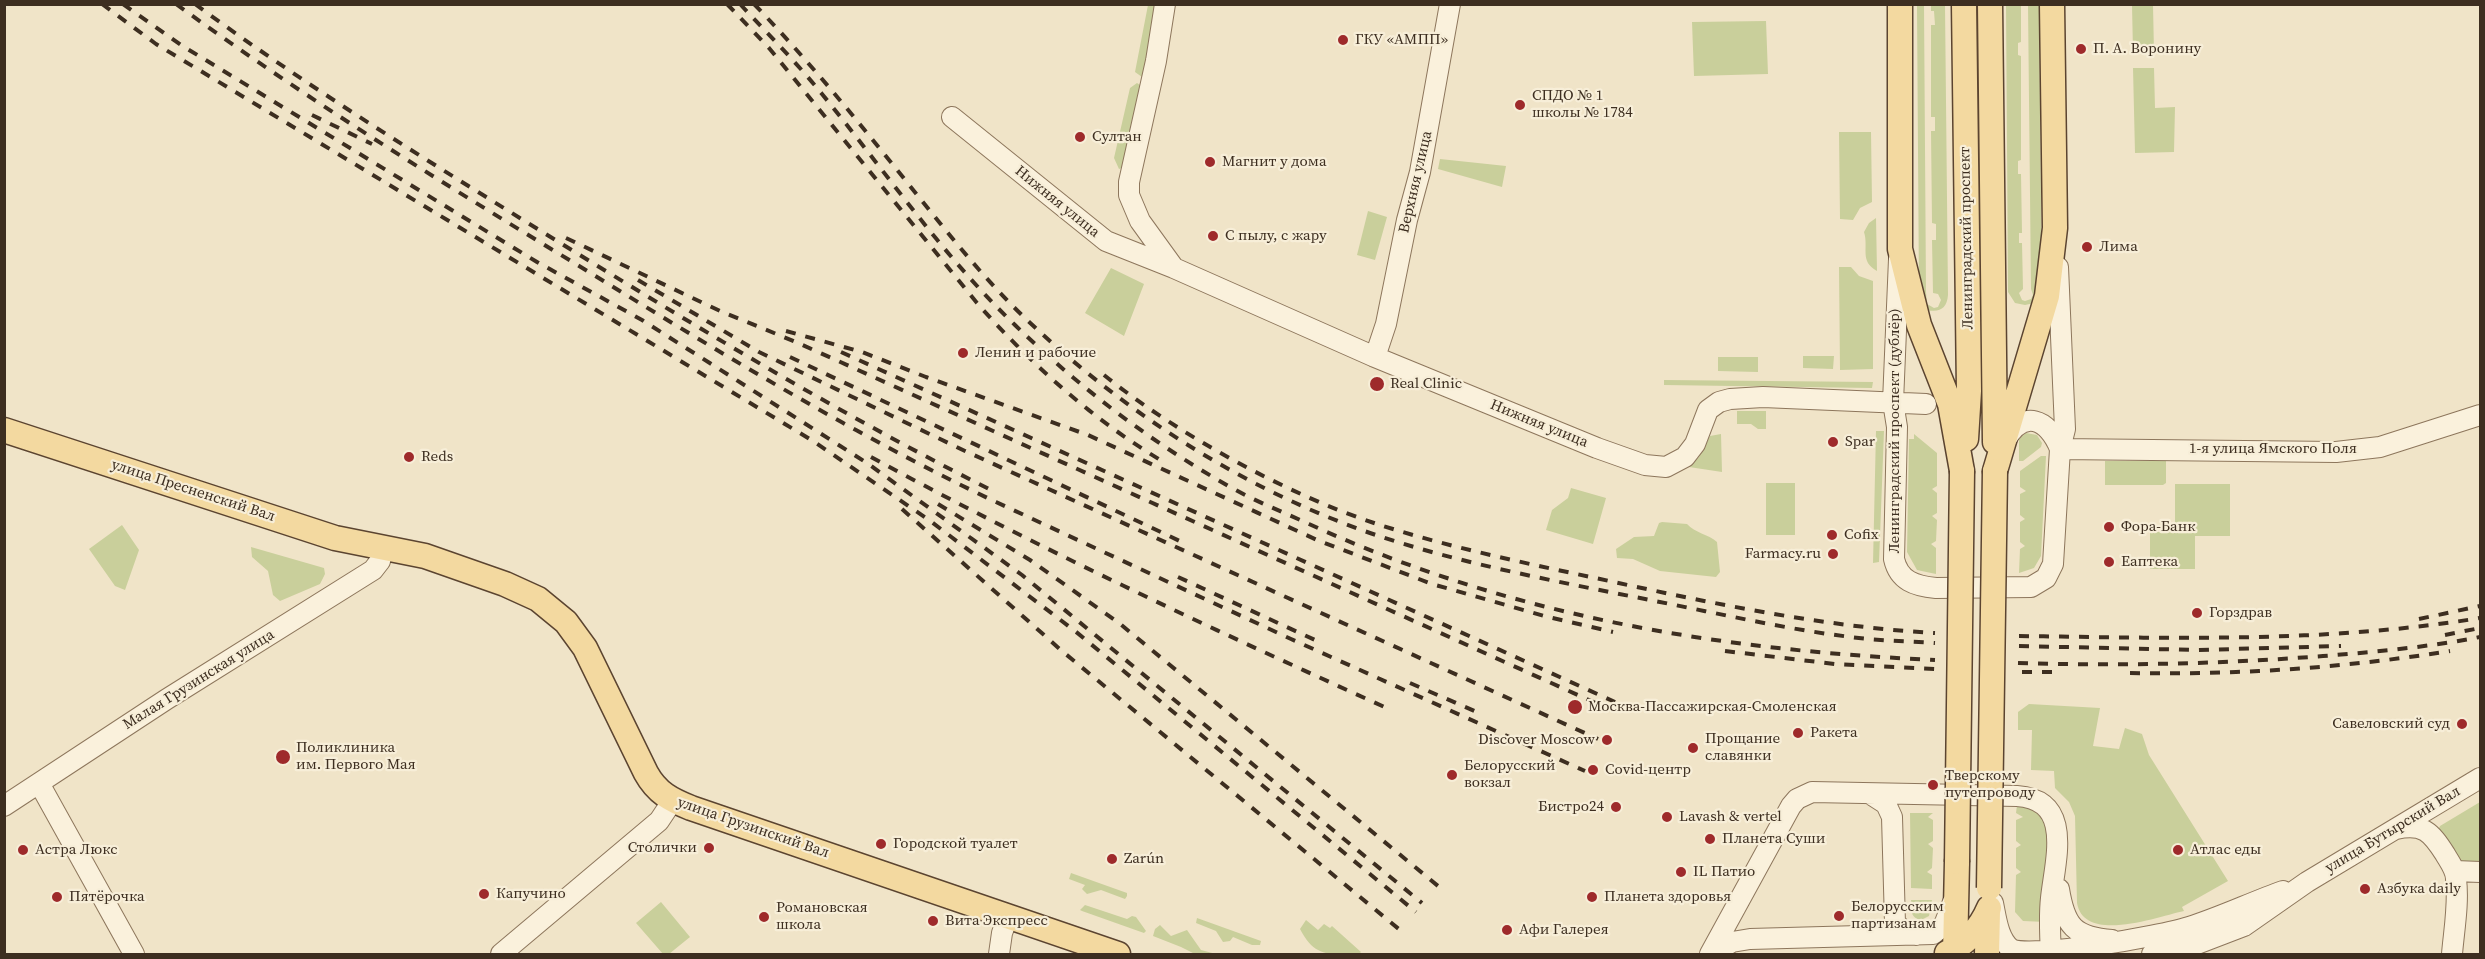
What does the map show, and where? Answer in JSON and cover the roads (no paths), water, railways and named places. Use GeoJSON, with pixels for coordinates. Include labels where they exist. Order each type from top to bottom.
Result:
{"type":"FeatureCollection","features":[{"type":"Feature","properties":{"kind":"main road","name":"Ленинградский проспект (дублёр)"},"geometry":{"type":"LineString","coordinates":[[1900,4],[1900,249],[1914,309],[1950,404],[1962,471]]}},
{"type":"Feature","properties":{"kind":"main road","name":"Ленинградский проспект"},"geometry":{"type":"LineString","coordinates":[[1962,471],[1969,392],[1964,4]]}},
{"type":"Feature","properties":{"kind":"main road","name":"Ленинградский проспект"},"geometry":{"type":"LineString","coordinates":[[1990,4],[1997,462]]}},
{"type":"Feature","properties":{"kind":"main road","name":"Ленинградский проспект (дублёр)"},"geometry":{"type":"LineString","coordinates":[[1997,462],[2047,296],[2055,228],[2052,4]]}},
{"type":"Feature","properties":{"kind":"main road","name":"улица Пресненский Вал"},"geometry":{"type":"LineString","coordinates":[[4,430],[335,538],[383,548]]}},
{"type":"Feature","properties":{"kind":"main road"},"geometry":{"type":"LineString","coordinates":[[1987,954],[1997,462]]}},
{"type":"Feature","properties":{"kind":"main road"},"geometry":{"type":"LineString","coordinates":[[1951,953],[1957,888],[1962,471]]}},
{"type":"Feature","properties":{"kind":"main road","name":"улица Грузинский Вал"},"geometry":{"type":"LineString","coordinates":[[383,548],[425,556],[505,585],[538,599],[555,611],[578,636],[650,781],[662,794],[673,800],[1119,954]]}},
{"type":"Feature","properties":{"kind":"main road"},"geometry":{"type":"LineString","coordinates":[[1951,953],[1977,930],[1989,898]]}},
{"type":"Feature","properties":{"kind":"street"},"geometry":{"type":"LineString","coordinates":[[1165,4],[1154,68],[1128,182],[1129,195],[1137,214],[1172,265]]}},
{"type":"Feature","properties":{"kind":"street","name":"Верхняя улица"},"geometry":{"type":"LineString","coordinates":[[1375,357],[1386,324],[1407,220],[1420,172],[1450,4]]}},
{"type":"Feature","properties":{"kind":"street","name":"Нижняя улица"},"geometry":{"type":"LineString","coordinates":[[952,117],[1106,241],[1172,265],[1375,357],[1597,447],[1658,467],[1676,464],[1685,457],[1695,444],[1708,410],[1719,402],[1730,399],[1763,397],[1926,404]]}},
{"type":"Feature","properties":{"kind":"street","name":"Ленинградский проспект (дублёр)"},"geometry":{"type":"LineString","coordinates":[[1900,249],[1893,402],[1897,428],[1894,559],[1899,573],[1921,586],[2028,587],[2046,578],[2052,569],[2060,449],[2065,429],[2055,228]]}},
{"type":"Feature","properties":{"kind":"street"},"geometry":{"type":"LineString","coordinates":[[1897,428],[1907,412],[1926,404],[1936,407],[1943,413],[1957,442]]}},
{"type":"Feature","properties":{"kind":"street","name":"1-я улица Ямского Поля"},"geometry":{"type":"LineString","coordinates":[[2060,449],[2302,452],[2358,450],[2380,447],[2481,415]]}},
{"type":"Feature","properties":{"kind":"street"},"geometry":{"type":"LineString","coordinates":[[1997,462],[2015,427],[2030,421],[2046,425],[2053,433],[2060,449]]}},
{"type":"Feature","properties":{"kind":"street","name":"Малая Грузинская улица"},"geometry":{"type":"LineString","coordinates":[[4,806],[167,699],[373,570],[380,561],[383,548]]}},
{"type":"Feature","properties":{"kind":"street","name":"улица Бутырский Вал"},"geometry":{"type":"LineString","coordinates":[[2152,954],[2197,944],[2230,933],[2260,916],[2307,882],[2481,778]]}},
{"type":"Feature","properties":{"kind":"street"},"geometry":{"type":"LineString","coordinates":[[39,783],[134,954]]}},
{"type":"Feature","properties":{"kind":"street"},"geometry":{"type":"LineString","coordinates":[[1711,954],[1791,807],[1797,799],[1812,792],[2035,798],[2045,806],[2055,821],[2055,868],[2050,900],[2051,954]]}},
{"type":"Feature","properties":{"kind":"street"},"geometry":{"type":"LineString","coordinates":[[1872,795],[1886,804],[1892,817],[1895,923],[1903,930],[1916,935]]}},
{"type":"Feature","properties":{"kind":"street"},"geometry":{"type":"LineString","coordinates":[[501,954],[659,821],[673,800]]}},
{"type":"Feature","properties":{"kind":"street"},"geometry":{"type":"LineString","coordinates":[[2392,830],[2407,827],[2419,828],[2431,833],[2455,871],[2452,954]]}},
{"type":"Feature","properties":{"kind":"street"},"geometry":{"type":"LineString","coordinates":[[2055,868],[2063,909],[2075,929],[2086,937],[2125,941]]}},
{"type":"Feature","properties":{"kind":"street"},"geometry":{"type":"LineString","coordinates":[[2455,871],[2481,872]]}},
{"type":"Feature","properties":{"kind":"street","name":"улица Бутырский Вал"},"geometry":{"type":"LineString","coordinates":[[1989,898],[2004,941],[2010,949],[2023,954],[2051,954],[2096,949],[2188,928],[2307,882]]}},
{"type":"Feature","properties":{"kind":"street"},"geometry":{"type":"LineString","coordinates":[[1711,954],[1732,942],[1750,939],[1933,934],[1944,925],[1952,910],[1957,888]]}},
{"type":"Feature","properties":{"kind":"street"},"geometry":{"type":"LineString","coordinates":[[999,954],[1002,933],[1008,917]]}},
{"type":"Feature","properties":{"kind":"railway"},"geometry":{"type":"LineString","coordinates":[[102,4],[156,44],[813,441],[929,520],[1075,631],[1416,912]]}},
{"type":"Feature","properties":{"kind":"railway"},"geometry":{"type":"LineString","coordinates":[[123,4],[181,45],[537,262],[642,320],[867,463],[1022,575],[1422,903]]}},
{"type":"Feature","properties":{"kind":"railway"},"geometry":{"type":"LineString","coordinates":[[176,4],[277,75],[432,175],[689,333],[840,421],[996,502],[1291,639],[1585,771]]}},
{"type":"Feature","properties":{"kind":"railway"},"geometry":{"type":"LineString","coordinates":[[195,4],[278,63],[363,119],[648,297],[817,397],[991,490]]}},
{"type":"Feature","properties":{"kind":"railway"},"geometry":{"type":"LineString","coordinates":[[727,4],[769,48],[998,326],[1041,369],[1087,409],[1162,461]]}},
{"type":"Feature","properties":{"kind":"railway"},"geometry":{"type":"LineString","coordinates":[[740,4],[812,82],[939,242],[1015,325],[1065,371],[1118,413],[1173,452],[1232,488],[1385,556],[1461,583],[1538,605],[1616,623],[1694,637],[1854,655],[1935,660]]}},
{"type":"Feature","properties":{"kind":"railway"},"geometry":{"type":"LineString","coordinates":[[754,4],[832,91],[978,269],[1009,303],[1064,353],[1144,416],[1230,470],[1322,515],[1403,544],[1473,563],[1801,630],[1882,640],[1935,643]]}},
{"type":"Feature","properties":{"kind":"railway"},"geometry":{"type":"LineString","coordinates":[[312,115],[372,144]]}},
{"type":"Feature","properties":{"kind":"railway"},"geometry":{"type":"LineString","coordinates":[[566,238],[720,311],[796,342],[1611,710]]}},
{"type":"Feature","properties":{"kind":"railway"},"geometry":{"type":"LineString","coordinates":[[638,280],[759,352],[965,451],[1598,739]]}},
{"type":"Feature","properties":{"kind":"railway"},"geometry":{"type":"LineString","coordinates":[[786,331],[862,352],[1088,435],[1317,540],[1432,584],[1548,617],[1613,632]]}},
{"type":"Feature","properties":{"kind":"railway"},"geometry":{"type":"LineString","coordinates":[[841,352],[1615,702]]}},
{"type":"Feature","properties":{"kind":"railway"},"geometry":{"type":"LineString","coordinates":[[790,357],[1184,543]]}},
{"type":"Feature","properties":{"kind":"railway"},"geometry":{"type":"LineString","coordinates":[[1104,375],[1165,419],[1234,461],[1307,497],[1377,524],[1495,556],[1734,607],[1854,626],[1935,633]]}},
{"type":"Feature","properties":{"kind":"railway"},"geometry":{"type":"LineString","coordinates":[[871,457],[1128,588],[1389,709]]}},
{"type":"Feature","properties":{"kind":"railway"},"geometry":{"type":"LineString","coordinates":[[938,504],[1030,560],[1119,623],[1438,886]]}},
{"type":"Feature","properties":{"kind":"railway"},"geometry":{"type":"LineString","coordinates":[[902,509],[1062,651],[1400,930]]}},
{"type":"Feature","properties":{"kind":"railway"},"geometry":{"type":"LineString","coordinates":[[1178,577],[1315,640]]}},
{"type":"Feature","properties":{"kind":"railway"},"geometry":{"type":"LineString","coordinates":[[2419,619],[2480,606]]}},
{"type":"Feature","properties":{"kind":"railway"},"geometry":{"type":"LineString","coordinates":[[2019,636],[2192,638],[2308,635],[2365,632],[2480,618]]}},
{"type":"Feature","properties":{"kind":"railway"},"geometry":{"type":"LineString","coordinates":[[2445,635],[2480,628]]}},
{"type":"Feature","properties":{"kind":"railway"},"geometry":{"type":"LineString","coordinates":[[2018,663],[2132,664],[2247,661],[2382,651],[2480,637]]}},
{"type":"Feature","properties":{"kind":"railway"},"geometry":{"type":"LineString","coordinates":[[2019,646],[2198,650],[2341,646]]}},
{"type":"Feature","properties":{"kind":"railway"},"geometry":{"type":"LineString","coordinates":[[1725,651],[1835,664],[1935,669]]}},
{"type":"Feature","properties":{"kind":"railway"},"geometry":{"type":"LineString","coordinates":[[2130,673],[2210,673],[2290,669],[2370,662],[2450,651]]}},
{"type":"Feature","properties":{"kind":"railway"},"geometry":{"type":"LineString","coordinates":[[2022,672],[2052,672]]}},
{"type":"Feature","properties":{"kind":"railway"},"geometry":{"type":"LineString","coordinates":[[1410,683],[1479,713]]}},
{"type":"Feature","properties":{"kind":"place","name":"ГКУ «АМПП»"},"geometry":{"type":"Point","coordinates":[1343,40]}},
{"type":"Feature","properties":{"kind":"place","name":"П. А. Воронину"},"geometry":{"type":"Point","coordinates":[2081,49]}},
{"type":"Feature","properties":{"kind":"place","name":"СПДО № 1 школы № 1784"},"geometry":{"type":"Point","coordinates":[1520,105]}},
{"type":"Feature","properties":{"kind":"place","name":"Султан"},"geometry":{"type":"Point","coordinates":[1080,137]}},
{"type":"Feature","properties":{"kind":"place","name":"Магнит у дома"},"geometry":{"type":"Point","coordinates":[1210,162]}},
{"type":"Feature","properties":{"kind":"place","name":"С пылу, с жару"},"geometry":{"type":"Point","coordinates":[1213,236]}},
{"type":"Feature","properties":{"kind":"place","name":"Лима"},"geometry":{"type":"Point","coordinates":[2087,247]}},
{"type":"Feature","properties":{"kind":"place","name":"Ленин и рабочие"},"geometry":{"type":"Point","coordinates":[963,353]}},
{"type":"Feature","properties":{"kind":"place","name":"Real Clinic"},"geometry":{"type":"Point","coordinates":[1377,384]}},
{"type":"Feature","properties":{"kind":"place","name":"Spar"},"geometry":{"type":"Point","coordinates":[1833,442]}},
{"type":"Feature","properties":{"kind":"place","name":"Reds"},"geometry":{"type":"Point","coordinates":[409,457]}},
{"type":"Feature","properties":{"kind":"place","name":"Фора-Банк"},"geometry":{"type":"Point","coordinates":[2109,527]}},
{"type":"Feature","properties":{"kind":"place","name":"Cofix"},"geometry":{"type":"Point","coordinates":[1832,535]}},
{"type":"Feature","properties":{"kind":"place","name":"Farmacy.ru"},"geometry":{"type":"Point","coordinates":[1833,554]}},
{"type":"Feature","properties":{"kind":"place","name":"Еаптека"},"geometry":{"type":"Point","coordinates":[2109,562]}},
{"type":"Feature","properties":{"kind":"place","name":"Горздрав"},"geometry":{"type":"Point","coordinates":[2197,613]}},
{"type":"Feature","properties":{"kind":"place","name":"Москва-Пассажирская-Смоленская"},"geometry":{"type":"Point","coordinates":[1575,707]}},
{"type":"Feature","properties":{"kind":"place","name":"Савеловский cуд"},"geometry":{"type":"Point","coordinates":[2462,724]}},
{"type":"Feature","properties":{"kind":"place","name":"Ракета"},"geometry":{"type":"Point","coordinates":[1798,733]}},
{"type":"Feature","properties":{"kind":"place","name":"Discover Moscow"},"geometry":{"type":"Point","coordinates":[1607,740]}},
{"type":"Feature","properties":{"kind":"place","name":"Прощание славянки"},"geometry":{"type":"Point","coordinates":[1693,748]}},
{"type":"Feature","properties":{"kind":"place","name":"Поликлиника им. Первого Мая"},"geometry":{"type":"Point","coordinates":[283,757]}},
{"type":"Feature","properties":{"kind":"place","name":"Covid-центр"},"geometry":{"type":"Point","coordinates":[1593,770]}},
{"type":"Feature","properties":{"kind":"place","name":"Белорусский вокзал"},"geometry":{"type":"Point","coordinates":[1452,775]}},
{"type":"Feature","properties":{"kind":"place","name":"Тверскому путепроводу"},"geometry":{"type":"Point","coordinates":[1933,785]}},
{"type":"Feature","properties":{"kind":"place","name":"Бистро24"},"geometry":{"type":"Point","coordinates":[1616,807]}},
{"type":"Feature","properties":{"kind":"place","name":"Lavash & vertel"},"geometry":{"type":"Point","coordinates":[1667,817]}},
{"type":"Feature","properties":{"kind":"place","name":"Планета Суши"},"geometry":{"type":"Point","coordinates":[1710,839]}},
{"type":"Feature","properties":{"kind":"place","name":"Городской туалет"},"geometry":{"type":"Point","coordinates":[881,844]}},
{"type":"Feature","properties":{"kind":"place","name":"Столички"},"geometry":{"type":"Point","coordinates":[709,848]}},
{"type":"Feature","properties":{"kind":"place","name":"Астра Люкс"},"geometry":{"type":"Point","coordinates":[23,850]}},
{"type":"Feature","properties":{"kind":"place","name":"Атлас еды"},"geometry":{"type":"Point","coordinates":[2178,850]}},
{"type":"Feature","properties":{"kind":"place","name":"Zarún"},"geometry":{"type":"Point","coordinates":[1112,859]}},
{"type":"Feature","properties":{"kind":"place","name":"IL Патио"},"geometry":{"type":"Point","coordinates":[1681,872]}},
{"type":"Feature","properties":{"kind":"place","name":"Азбука daily"},"geometry":{"type":"Point","coordinates":[2365,889]}},
{"type":"Feature","properties":{"kind":"place","name":"Капучино"},"geometry":{"type":"Point","coordinates":[484,894]}},
{"type":"Feature","properties":{"kind":"place","name":"Пятёрочка"},"geometry":{"type":"Point","coordinates":[57,897]}},
{"type":"Feature","properties":{"kind":"place","name":"Планета здоровья"},"geometry":{"type":"Point","coordinates":[1592,897]}},
{"type":"Feature","properties":{"kind":"place","name":"Белорусским партизанам"},"geometry":{"type":"Point","coordinates":[1839,916]}},
{"type":"Feature","properties":{"kind":"place","name":"Романовская школа"},"geometry":{"type":"Point","coordinates":[764,917]}},
{"type":"Feature","properties":{"kind":"place","name":"Вита Экспресс"},"geometry":{"type":"Point","coordinates":[933,921]}},
{"type":"Feature","properties":{"kind":"place","name":"Афи Галерея"},"geometry":{"type":"Point","coordinates":[1507,930]}}]}
